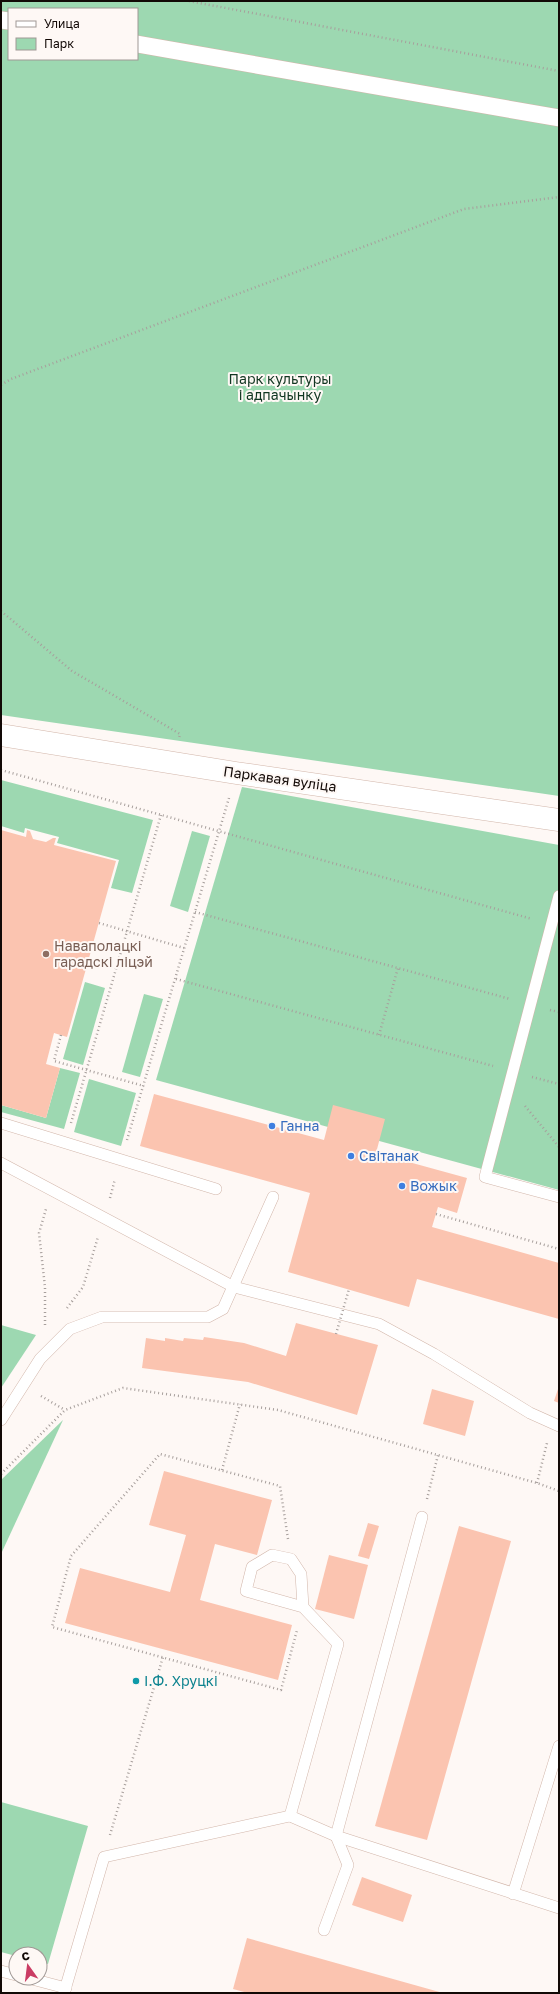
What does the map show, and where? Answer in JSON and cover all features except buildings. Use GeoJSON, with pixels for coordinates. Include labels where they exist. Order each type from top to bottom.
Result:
{"type":"FeatureCollection","features":[{"type":"Feature","properties":{"kind":"street"},"geometry":{"type":"LineString","coordinates":[[138,44],[559,118]]}},
{"type":"Feature","properties":{"kind":"street","name":"Паркавая вуліца"},"geometry":{"type":"LineString","coordinates":[[1,735],[559,820]]}},
{"type":"Feature","properties":{"kind":"lane"},"geometry":{"type":"LineString","coordinates":[[559,896],[485,1177],[559,1197]]}},
{"type":"Feature","properties":{"kind":"lane"},"geometry":{"type":"LineString","coordinates":[[1,1123],[216,1189]]}},
{"type":"Feature","properties":{"kind":"lane"},"geometry":{"type":"LineString","coordinates":[[1,1163],[234,1287],[379,1324],[434,1354],[530,1413],[559,1426]]}},
{"type":"Feature","properties":{"kind":"lane"},"geometry":{"type":"LineString","coordinates":[[1,1420],[40,1359],[70,1330],[102,1317],[208,1317],[223,1309],[273,1197]]}},
{"type":"Feature","properties":{"kind":"lane"},"geometry":{"type":"LineString","coordinates":[[324,1930],[348,1865],[336,1836],[422,1517]]}},
{"type":"Feature","properties":{"kind":"lane"},"geometry":{"type":"LineString","coordinates":[[290,1816],[338,1644],[302,1607],[246,1591],[252,1567],[272,1555],[291,1559],[301,1574],[302,1607]]}},
{"type":"Feature","properties":{"kind":"lane"},"geometry":{"type":"LineString","coordinates":[[514,1894],[559,1746]]}},
{"type":"Feature","properties":{"kind":"lane"},"geometry":{"type":"LineString","coordinates":[[48,1984],[65,1990],[104,1857],[290,1816],[336,1836],[559,1908]]}},
{"type":"Feature","properties":{"kind":"path"},"geometry":{"type":"LineString","coordinates":[[189,1],[559,71]]}},
{"type":"Feature","properties":{"kind":"path"},"geometry":{"type":"LineString","coordinates":[[1,384],[11,378],[464,209],[559,197]]}},
{"type":"Feature","properties":{"kind":"path"},"geometry":{"type":"LineString","coordinates":[[1,611],[72,672],[180,734],[173,762]]}},
{"type":"Feature","properties":{"kind":"path"},"geometry":{"type":"LineString","coordinates":[[1,770],[552,924]]}},
{"type":"Feature","properties":{"kind":"path"},"geometry":{"type":"LineString","coordinates":[[138,1107],[236,772]]}},
{"type":"Feature","properties":{"kind":"path"},"geometry":{"type":"LineString","coordinates":[[65,1142],[162,815]]}},
{"type":"Feature","properties":{"kind":"path"},"geometry":{"type":"LineString","coordinates":[[195,912],[559,1012]]}},
{"type":"Feature","properties":{"kind":"path"},"geometry":{"type":"LineString","coordinates":[[99,923],[184,948]]}},
{"type":"Feature","properties":{"kind":"path"},"geometry":{"type":"LineString","coordinates":[[379,1035],[398,968]]}},
{"type":"Feature","properties":{"kind":"path"},"geometry":{"type":"LineString","coordinates":[[176,979],[559,1084]]}},
{"type":"Feature","properties":{"kind":"path"},"geometry":{"type":"LineString","coordinates":[[61,1035],[54,1062],[144,1086]]}},
{"type":"Feature","properties":{"kind":"path"},"geometry":{"type":"LineString","coordinates":[[509,1087],[559,1147]]}},
{"type":"Feature","properties":{"kind":"path"},"geometry":{"type":"LineString","coordinates":[[110,1196],[115,1180]]}},
{"type":"Feature","properties":{"kind":"path"},"geometry":{"type":"LineString","coordinates":[[45,1329],[45,1287],[39,1233],[51,1190]]}},
{"type":"Feature","properties":{"kind":"path"},"geometry":{"type":"LineString","coordinates":[[436,1214],[559,1249]]}},
{"type":"Feature","properties":{"kind":"path"},"geometry":{"type":"LineString","coordinates":[[83,1287],[92,1258]]}},
{"type":"Feature","properties":{"kind":"path"},"geometry":{"type":"LineString","coordinates":[[336,1334],[349,1288]]}},
{"type":"Feature","properties":{"kind":"path"},"geometry":{"type":"LineString","coordinates":[[23,1385],[65,1410]]}},
{"type":"Feature","properties":{"kind":"path"},"geometry":{"type":"LineString","coordinates":[[1,1474],[65,1410],[123,1388],[278,1410],[537,1483],[559,1491]]}},
{"type":"Feature","properties":{"kind":"path"},"geometry":{"type":"LineString","coordinates":[[222,1470],[240,1404]]}},
{"type":"Feature","properties":{"kind":"path"},"geometry":{"type":"LineString","coordinates":[[537,1483],[547,1442]]}},
{"type":"Feature","properties":{"kind":"path"},"geometry":{"type":"LineString","coordinates":[[291,1559],[280,1486],[160,1454],[71,1556],[52,1626],[282,1690],[302,1607]]}},
{"type":"Feature","properties":{"kind":"path"},"geometry":{"type":"LineString","coordinates":[[422,1517],[438,1456]]}},
{"type":"Feature","properties":{"kind":"path"},"geometry":{"type":"LineString","coordinates":[[104,1857],[163,1657]]}},
{"type":"Feature","properties":{"kind":"green space","name":"Парк культуры і адпачынку"},"geometry":{"type":"Polygon","coordinates":[[[1,1],[559,1],[559,796],[1,715],[1,1]]]}},
{"type":"Feature","properties":{"kind":"green space"},"geometry":{"type":"Polygon","coordinates":[[[1,780],[153,820],[132,893],[111,888],[119,860],[57,843],[59,837],[25,828],[24,833],[1,826],[1,780]]]}},
{"type":"Feature","properties":{"kind":"green space"},"geometry":{"type":"Polygon","coordinates":[[[242,787],[559,845],[559,1190],[156,1080],[242,787]]]}},
{"type":"Feature","properties":{"kind":"green space"},"geometry":{"type":"Polygon","coordinates":[[[192,831],[210,836],[188,912],[170,906],[192,831]]]}},
{"type":"Feature","properties":{"kind":"green space"},"geometry":{"type":"Polygon","coordinates":[[[85,982],[105,988],[83,1065],[63,1059],[85,982]]]}},
{"type":"Feature","properties":{"kind":"green space"},"geometry":{"type":"Polygon","coordinates":[[[144,994],[163,999],[140,1077],[122,1072],[144,994]]]}},
{"type":"Feature","properties":{"kind":"green space"},"geometry":{"type":"Polygon","coordinates":[[[60,1068],[80,1073],[64,1129],[1,1112],[1,1105],[46,1118],[60,1068]]]}},
{"type":"Feature","properties":{"kind":"green space"},"geometry":{"type":"Polygon","coordinates":[[[89,1079],[136,1093],[121,1146],[74,1132],[89,1079]]]}},
{"type":"Feature","properties":{"kind":"green space"},"geometry":{"type":"Polygon","coordinates":[[[1,1325],[36,1335],[1,1388],[1,1325]]]}},
{"type":"Feature","properties":{"kind":"green space"},"geometry":{"type":"Polygon","coordinates":[[[63,1420],[1,1554],[1,1480],[63,1420]]]}},
{"type":"Feature","properties":{"kind":"green space"},"geometry":{"type":"Polygon","coordinates":[[[1,1802],[88,1826],[48,1964],[48,1946],[8,1946],[8,1954],[1,1952],[1,1802]]]}},
{"type":"Feature","properties":{"kind":"place","name":"Наваполацкі гарадскі ліцэй"},"geometry":{"type":"Point","coordinates":[46,954]}},
{"type":"Feature","properties":{"kind":"place","name":"Ганна"},"geometry":{"type":"Point","coordinates":[272,1126]}},
{"type":"Feature","properties":{"kind":"place","name":"Світанак"},"geometry":{"type":"Point","coordinates":[351,1156]}},
{"type":"Feature","properties":{"kind":"place","name":"Вожык"},"geometry":{"type":"Point","coordinates":[402,1186]}},
{"type":"Feature","properties":{"kind":"place","name":"І.Ф. Хруцкі"},"geometry":{"type":"Point","coordinates":[136,1681]}}]}
